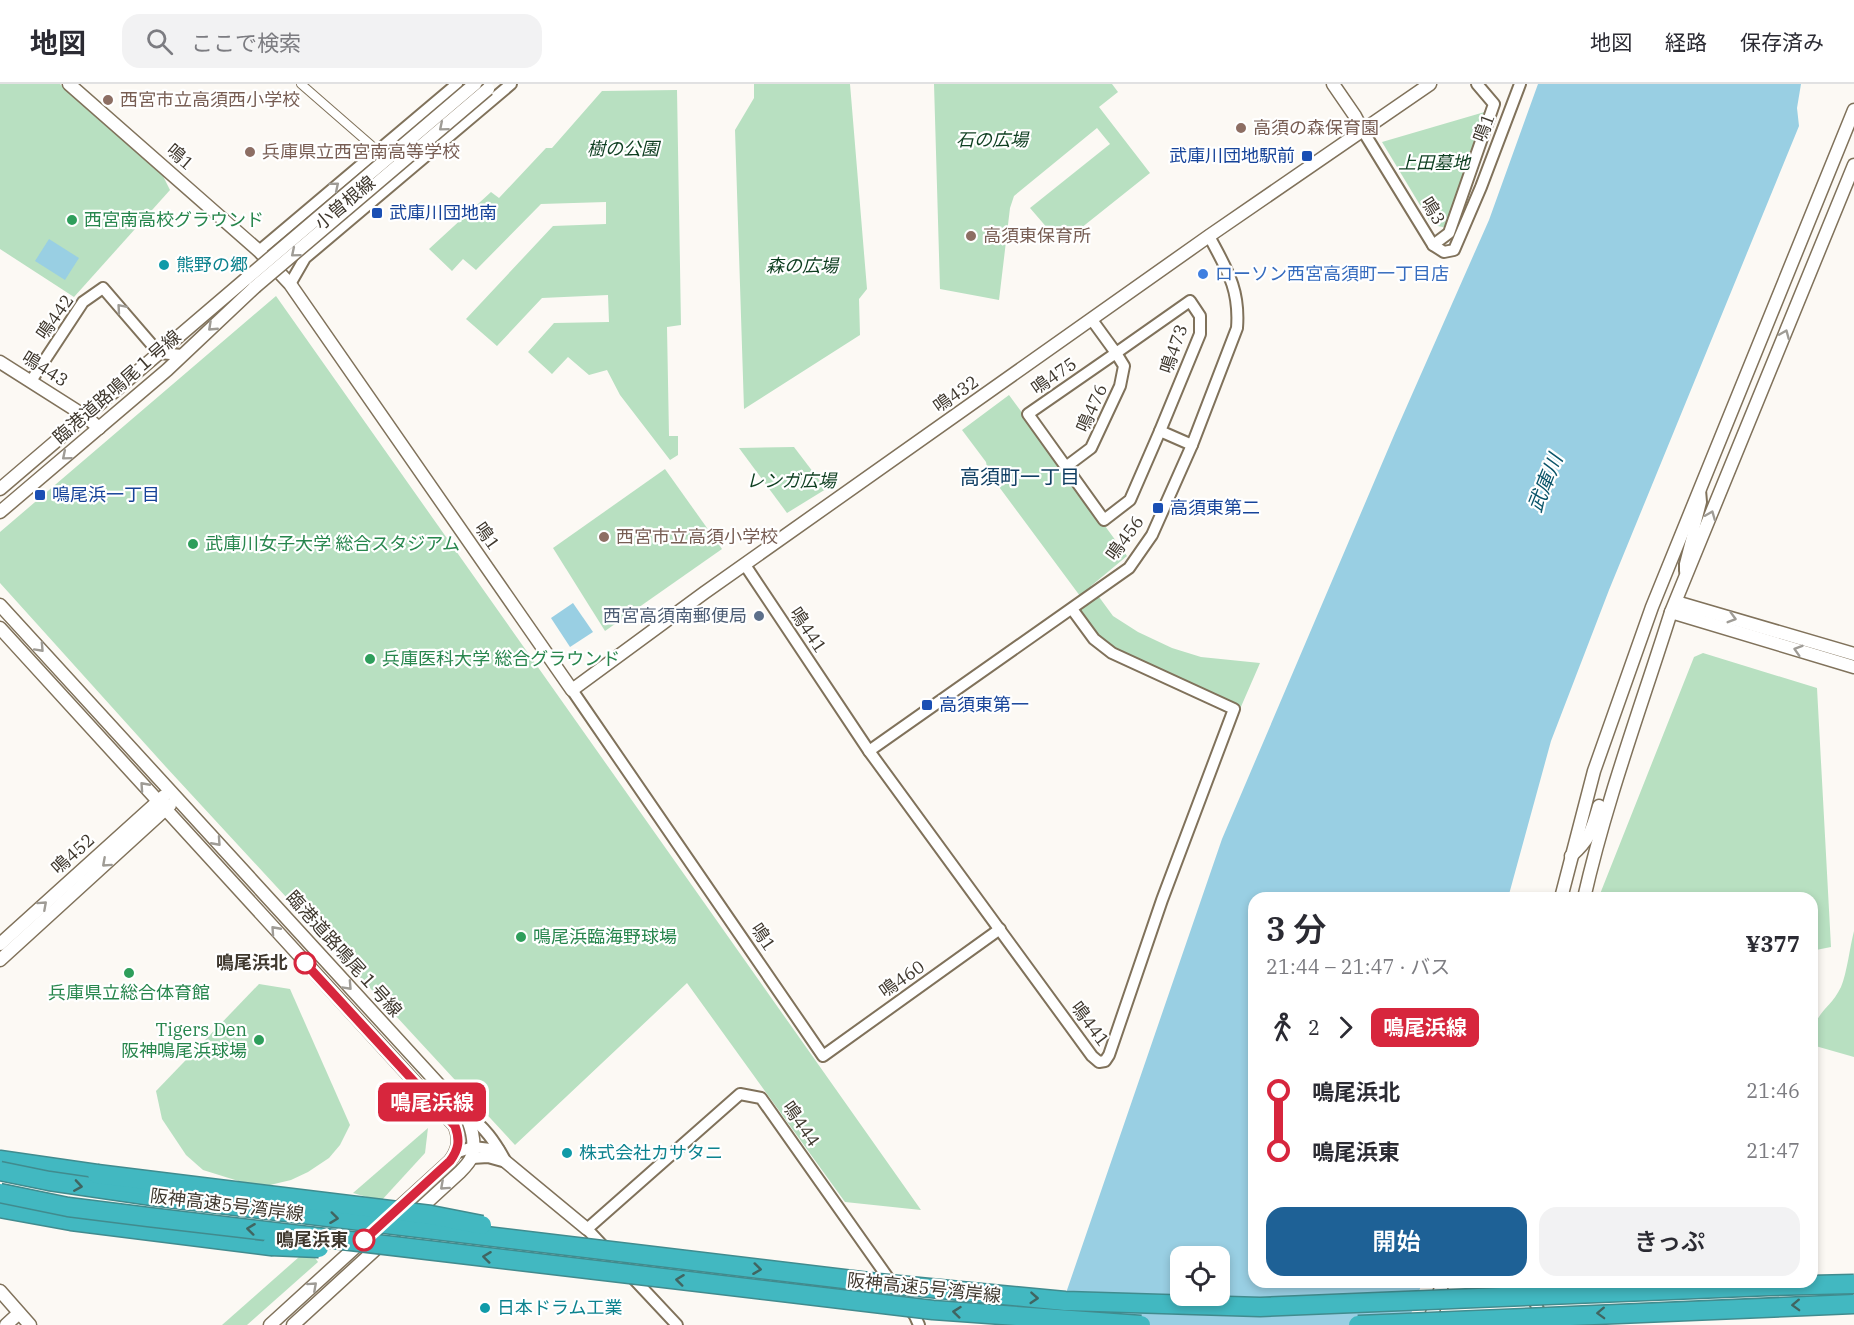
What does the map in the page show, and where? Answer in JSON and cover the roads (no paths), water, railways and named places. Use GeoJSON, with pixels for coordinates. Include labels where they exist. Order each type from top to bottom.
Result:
{"type":"FeatureCollection","features":[{"type":"Feature","properties":{"kind":"highway"},"geometry":{"type":"LineString","coordinates":[[0,1160],[432,1215],[530,1233],[677,1255],[717,1264]]}},
{"type":"Feature","properties":{"kind":"highway","name":"阪神高速5号湾岸線"},"geometry":{"type":"LineString","coordinates":[[0,1171],[99,1190],[998,1296],[1196,1306],[1323,1306],[1724,1288]]}},
{"type":"Feature","properties":{"kind":"highway","name":"阪神高速5号湾岸線"},"geometry":{"type":"LineString","coordinates":[[0,1193],[79,1208],[933,1310],[1141,1325]]}},
{"type":"Feature","properties":{"kind":"highway"},"geometry":{"type":"LineString","coordinates":[[0,1208],[71,1221],[271,1246],[456,1253]]}},
{"type":"Feature","properties":{"kind":"highway","name":"阪神高速5号湾岸線"},"geometry":{"type":"LineString","coordinates":[[1818,1285],[1854,1284]]}},
{"type":"Feature","properties":{"kind":"highway"},"geometry":{"type":"LineString","coordinates":[[1359,1325],[1854,1304]]}},
{"type":"Feature","properties":{"kind":"street","name":"鳴1"},"geometry":{"type":"LineString","coordinates":[[69,84],[259,251],[290,284],[823,1056]]}},
{"type":"Feature","properties":{"kind":"street"},"geometry":{"type":"LineString","coordinates":[[301,84],[371,145]]}},
{"type":"Feature","properties":{"kind":"street","name":"小曽根線"},"geometry":{"type":"LineString","coordinates":[[259,251],[457,84]]}},
{"type":"Feature","properties":{"kind":"street"},"geometry":{"type":"LineString","coordinates":[[251,283],[475,84]]}},
{"type":"Feature","properties":{"kind":"street","name":"小曽根線"},"geometry":{"type":"LineString","coordinates":[[290,284],[305,258],[511,84]]}},
{"type":"Feature","properties":{"kind":"street","name":"鳴3"},"geometry":{"type":"LineString","coordinates":[[1333,84],[1355,116],[1432,245],[1444,252],[1454,250]]}},
{"type":"Feature","properties":{"kind":"street","name":"鳴432"},"geometry":{"type":"LineString","coordinates":[[572,690],[744,565],[1430,84]]}},
{"type":"Feature","properties":{"kind":"street"},"geometry":{"type":"LineString","coordinates":[[1432,245],[1449,233],[1494,104],[1477,84]]}},
{"type":"Feature","properties":{"kind":"street","name":"鳴1"},"geometry":{"type":"LineString","coordinates":[[1454,250],[1481,187],[1520,84]]}},
{"type":"Feature","properties":{"kind":"street"},"geometry":{"type":"LineString","coordinates":[[251,283],[491,86]]}},
{"type":"Feature","properties":{"kind":"street"},"geometry":{"type":"LineString","coordinates":[[1562,892],[1594,771],[1652,607],[1854,110]]}},
{"type":"Feature","properties":{"kind":"street"},"geometry":{"type":"LineString","coordinates":[[1585,892],[1594,854],[1629,739],[1674,607],[1854,165]]}},
{"type":"Feature","properties":{"kind":"street","name":"鳴456"},"geometry":{"type":"LineString","coordinates":[[869,751],[1129,568],[1152,535],[1225,363],[1237,328],[1238,310],[1232,278],[1209,237]]}},
{"type":"Feature","properties":{"kind":"street","name":"臨港道路鳴尾１号線"},"geometry":{"type":"LineString","coordinates":[[0,489],[159,352],[251,283]]}},
{"type":"Feature","properties":{"kind":"street","name":"臨港道路鳴尾１号線"},"geometry":{"type":"LineString","coordinates":[[0,512],[182,356],[251,283]]}},
{"type":"Feature","properties":{"kind":"street","name":"鳴442"},"geometry":{"type":"LineString","coordinates":[[31,381],[83,302],[103,288],[159,352]]}},
{"type":"Feature","properties":{"kind":"street","name":"鳴473"},"geometry":{"type":"LineString","coordinates":[[1116,353],[1190,301],[1200,316],[1200,334],[1160,431]]}},
{"type":"Feature","properties":{"kind":"street"},"geometry":{"type":"LineString","coordinates":[[1092,320],[1116,353]]}},
{"type":"Feature","properties":{"kind":"street"},"geometry":{"type":"LineString","coordinates":[[159,352],[182,356]]}},
{"type":"Feature","properties":{"kind":"street","name":"鳴475"},"geometry":{"type":"LineString","coordinates":[[1116,353],[1028,414],[1104,520],[1130,500],[1160,431]]}},
{"type":"Feature","properties":{"kind":"street","name":"鳴476"},"geometry":{"type":"LineString","coordinates":[[1067,466],[1091,448],[1120,386],[1124,366],[1116,353]]}},
{"type":"Feature","properties":{"kind":"street","name":"鳴443"},"geometry":{"type":"LineString","coordinates":[[0,362],[85,416],[99,428]]}},
{"type":"Feature","properties":{"kind":"street"},"geometry":{"type":"LineString","coordinates":[[1160,431],[1191,445]]}},
{"type":"Feature","properties":{"kind":"street"},"geometry":{"type":"LineString","coordinates":[[1685,580],[1685,564],[1701,502],[1700,490]]}},
{"type":"Feature","properties":{"kind":"street","name":"鳴441"},"geometry":{"type":"LineString","coordinates":[[744,565],[869,751],[1092,1056],[1099,1062],[1105,1061],[1162,900],[1234,709],[1112,653],[1094,639],[1072,609]]}},
{"type":"Feature","properties":{"kind":"street","name":"臨港道路鳴尾１号線"},"geometry":{"type":"LineString","coordinates":[[0,605],[464,1112],[472,1134],[472,1152]]}},
{"type":"Feature","properties":{"kind":"street"},"geometry":{"type":"LineString","coordinates":[[1674,607],[1854,654]]}},
{"type":"Feature","properties":{"kind":"street"},"geometry":{"type":"LineString","coordinates":[[1674,607],[1854,666]]}},
{"type":"Feature","properties":{"kind":"street","name":"臨港道路鳴尾１号線"},"geometry":{"type":"LineString","coordinates":[[0,628],[455,1126],[459,1136],[456,1153]]}},
{"type":"Feature","properties":{"kind":"street"},"geometry":{"type":"LineString","coordinates":[[1571,856],[1585,844],[1589,837],[1612,765],[1619,748],[1629,739]]}},
{"type":"Feature","properties":{"kind":"street"},"geometry":{"type":"LineString","coordinates":[[161,806],[174,794]]}},
{"type":"Feature","properties":{"kind":"street","name":"鳴452"},"geometry":{"type":"LineString","coordinates":[[0,944],[161,806]]}},
{"type":"Feature","properties":{"kind":"street","name":"鳴452"},"geometry":{"type":"LineString","coordinates":[[0,960],[161,806]]}},
{"type":"Feature","properties":{"kind":"street","name":"鳴460"},"geometry":{"type":"LineString","coordinates":[[823,1056],[1000,929]]}},
{"type":"Feature","properties":{"kind":"street","name":"鳴444"},"geometry":{"type":"LineString","coordinates":[[587,1228],[740,1094],[761,1098],[915,1316],[919,1325]]}},
{"type":"Feature","properties":{"kind":"street"},"geometry":{"type":"LineString","coordinates":[[464,1112],[482,1126],[496,1142],[506,1162],[587,1228],[677,1325]]}},
{"type":"Feature","properties":{"kind":"street"},"geometry":{"type":"LineString","coordinates":[[270,1325],[456,1153],[499,1150]]}},
{"type":"Feature","properties":{"kind":"street"},"geometry":{"type":"LineString","coordinates":[[472,1152],[506,1162]]}},
{"type":"Feature","properties":{"kind":"street"},"geometry":{"type":"LineString","coordinates":[[293,1325],[460,1172],[472,1152]]}},
{"type":"Feature","properties":{"kind":"street"},"geometry":{"type":"LineString","coordinates":[[1428,1325],[1441,1288]]}},
{"type":"Feature","properties":{"kind":"street"},"geometry":{"type":"LineString","coordinates":[[1529,1288],[1541,1316],[1554,1325]]}},
{"type":"Feature","properties":{"kind":"street"},"geometry":{"type":"LineString","coordinates":[[0,1291],[30,1325]]}},
{"type":"Feature","properties":{"kind":"street"},"geometry":{"type":"LineString","coordinates":[[6,1325],[19,1313]]}},
{"type":"Feature","properties":{"kind":"water","name":"武庫川"},"geometry":{"type":"Polygon","coordinates":[[[1538,84],[1801,84],[1797,108],[1799,126],[1609,590],[1551,741],[1510,892],[1248,892],[1248,1288],[1420,1288],[1407,1325],[1055,1325],[1222,839],[1395,433],[1489,220],[1538,84]]]}},
{"type":"Feature","properties":{"kind":"water"},"geometry":{"type":"Polygon","coordinates":[[[49,239],[79,258],[65,280],[35,261],[49,239]]]}},
{"type":"Feature","properties":{"kind":"water"},"geometry":{"type":"Polygon","coordinates":[[[573,603],[593,632],[570,647],[551,618],[573,603]]]}},
{"type":"Feature","properties":{"kind":"place","name":"西宮市立高須西小学校"},"geometry":{"type":"Point","coordinates":[108,100]}},
{"type":"Feature","properties":{"kind":"place","name":"高須の森保育園"},"geometry":{"type":"Point","coordinates":[1241,128]}},
{"type":"Feature","properties":{"kind":"place","name":"兵庫県立西宮南高等学校"},"geometry":{"type":"Point","coordinates":[250,152]}},
{"type":"Feature","properties":{"kind":"place","name":"武庫川団地駅前"},"geometry":{"type":"Point","coordinates":[1307,156]}},
{"type":"Feature","properties":{"kind":"place","name":"武庫川団地南"},"geometry":{"type":"Point","coordinates":[377,213]}},
{"type":"Feature","properties":{"kind":"place","name":"西宮南高校グラウンド"},"geometry":{"type":"Point","coordinates":[72,220]}},
{"type":"Feature","properties":{"kind":"place","name":"高須東保育所"},"geometry":{"type":"Point","coordinates":[971,236]}},
{"type":"Feature","properties":{"kind":"place","name":"熊野の郷"},"geometry":{"type":"Point","coordinates":[164,265]}},
{"type":"Feature","properties":{"kind":"place","name":"ローソン西宮高須町一丁目店"},"geometry":{"type":"Point","coordinates":[1203,274]}},
{"type":"Feature","properties":{"kind":"place","name":"鳴尾浜一丁目"},"geometry":{"type":"Point","coordinates":[40,495]}},
{"type":"Feature","properties":{"kind":"place","name":"高須東第二"},"geometry":{"type":"Point","coordinates":[1158,508]}},
{"type":"Feature","properties":{"kind":"place","name":"西宮市立高須小学校"},"geometry":{"type":"Point","coordinates":[604,537]}},
{"type":"Feature","properties":{"kind":"place","name":"武庫川女子大学 総合スタジアム"},"geometry":{"type":"Point","coordinates":[193,544]}},
{"type":"Feature","properties":{"kind":"place","name":"西宮高須南郵便局"},"geometry":{"type":"Point","coordinates":[759,616]}},
{"type":"Feature","properties":{"kind":"place","name":"兵庫医科大学 総合グラウンド"},"geometry":{"type":"Point","coordinates":[370,659]}},
{"type":"Feature","properties":{"kind":"place","name":"高須東第一"},"geometry":{"type":"Point","coordinates":[927,705]}},
{"type":"Feature","properties":{"kind":"place","name":"鳴尾浜臨海野球場"},"geometry":{"type":"Point","coordinates":[521,937]}},
{"type":"Feature","properties":{"kind":"place","name":"鳴尾浜北"},"geometry":{"type":"Point","coordinates":[305,963]}},
{"type":"Feature","properties":{"kind":"place","name":"兵庫県立総合体育館"},"geometry":{"type":"Point","coordinates":[129,973]}},
{"type":"Feature","properties":{"kind":"place","name":"Tigers Den 阪神鳴尾浜球場"},"geometry":{"type":"Point","coordinates":[259,1040]}},
{"type":"Feature","properties":{"kind":"place","name":"株式会社カサタニ"},"geometry":{"type":"Point","coordinates":[567,1153]}},
{"type":"Feature","properties":{"kind":"place","name":"鳴尾浜東"},"geometry":{"type":"Point","coordinates":[364,1240]}},
{"type":"Feature","properties":{"kind":"place","name":"日本ドラム工業"},"geometry":{"type":"Point","coordinates":[485,1308]}},
{"type":"Feature","properties":{"kind":"district","name":"高須町一丁目"},"geometry":{"type":"Point","coordinates":[1020,477]}},
{"type":"Feature","properties":{"kind":"park label","name":"石の広場"},"geometry":{"type":"Point","coordinates":[992,140]}},
{"type":"Feature","properties":{"kind":"park label","name":"樹の公園"},"geometry":{"type":"Point","coordinates":[623,149]}},
{"type":"Feature","properties":{"kind":"park label","name":"上田墓地"},"geometry":{"type":"Point","coordinates":[1434,163]}},
{"type":"Feature","properties":{"kind":"park label","name":"森の広場"},"geometry":{"type":"Point","coordinates":[802,266]}},
{"type":"Feature","properties":{"kind":"park label","name":"レンガ広場"},"geometry":{"type":"Point","coordinates":[791,481]}}]}
